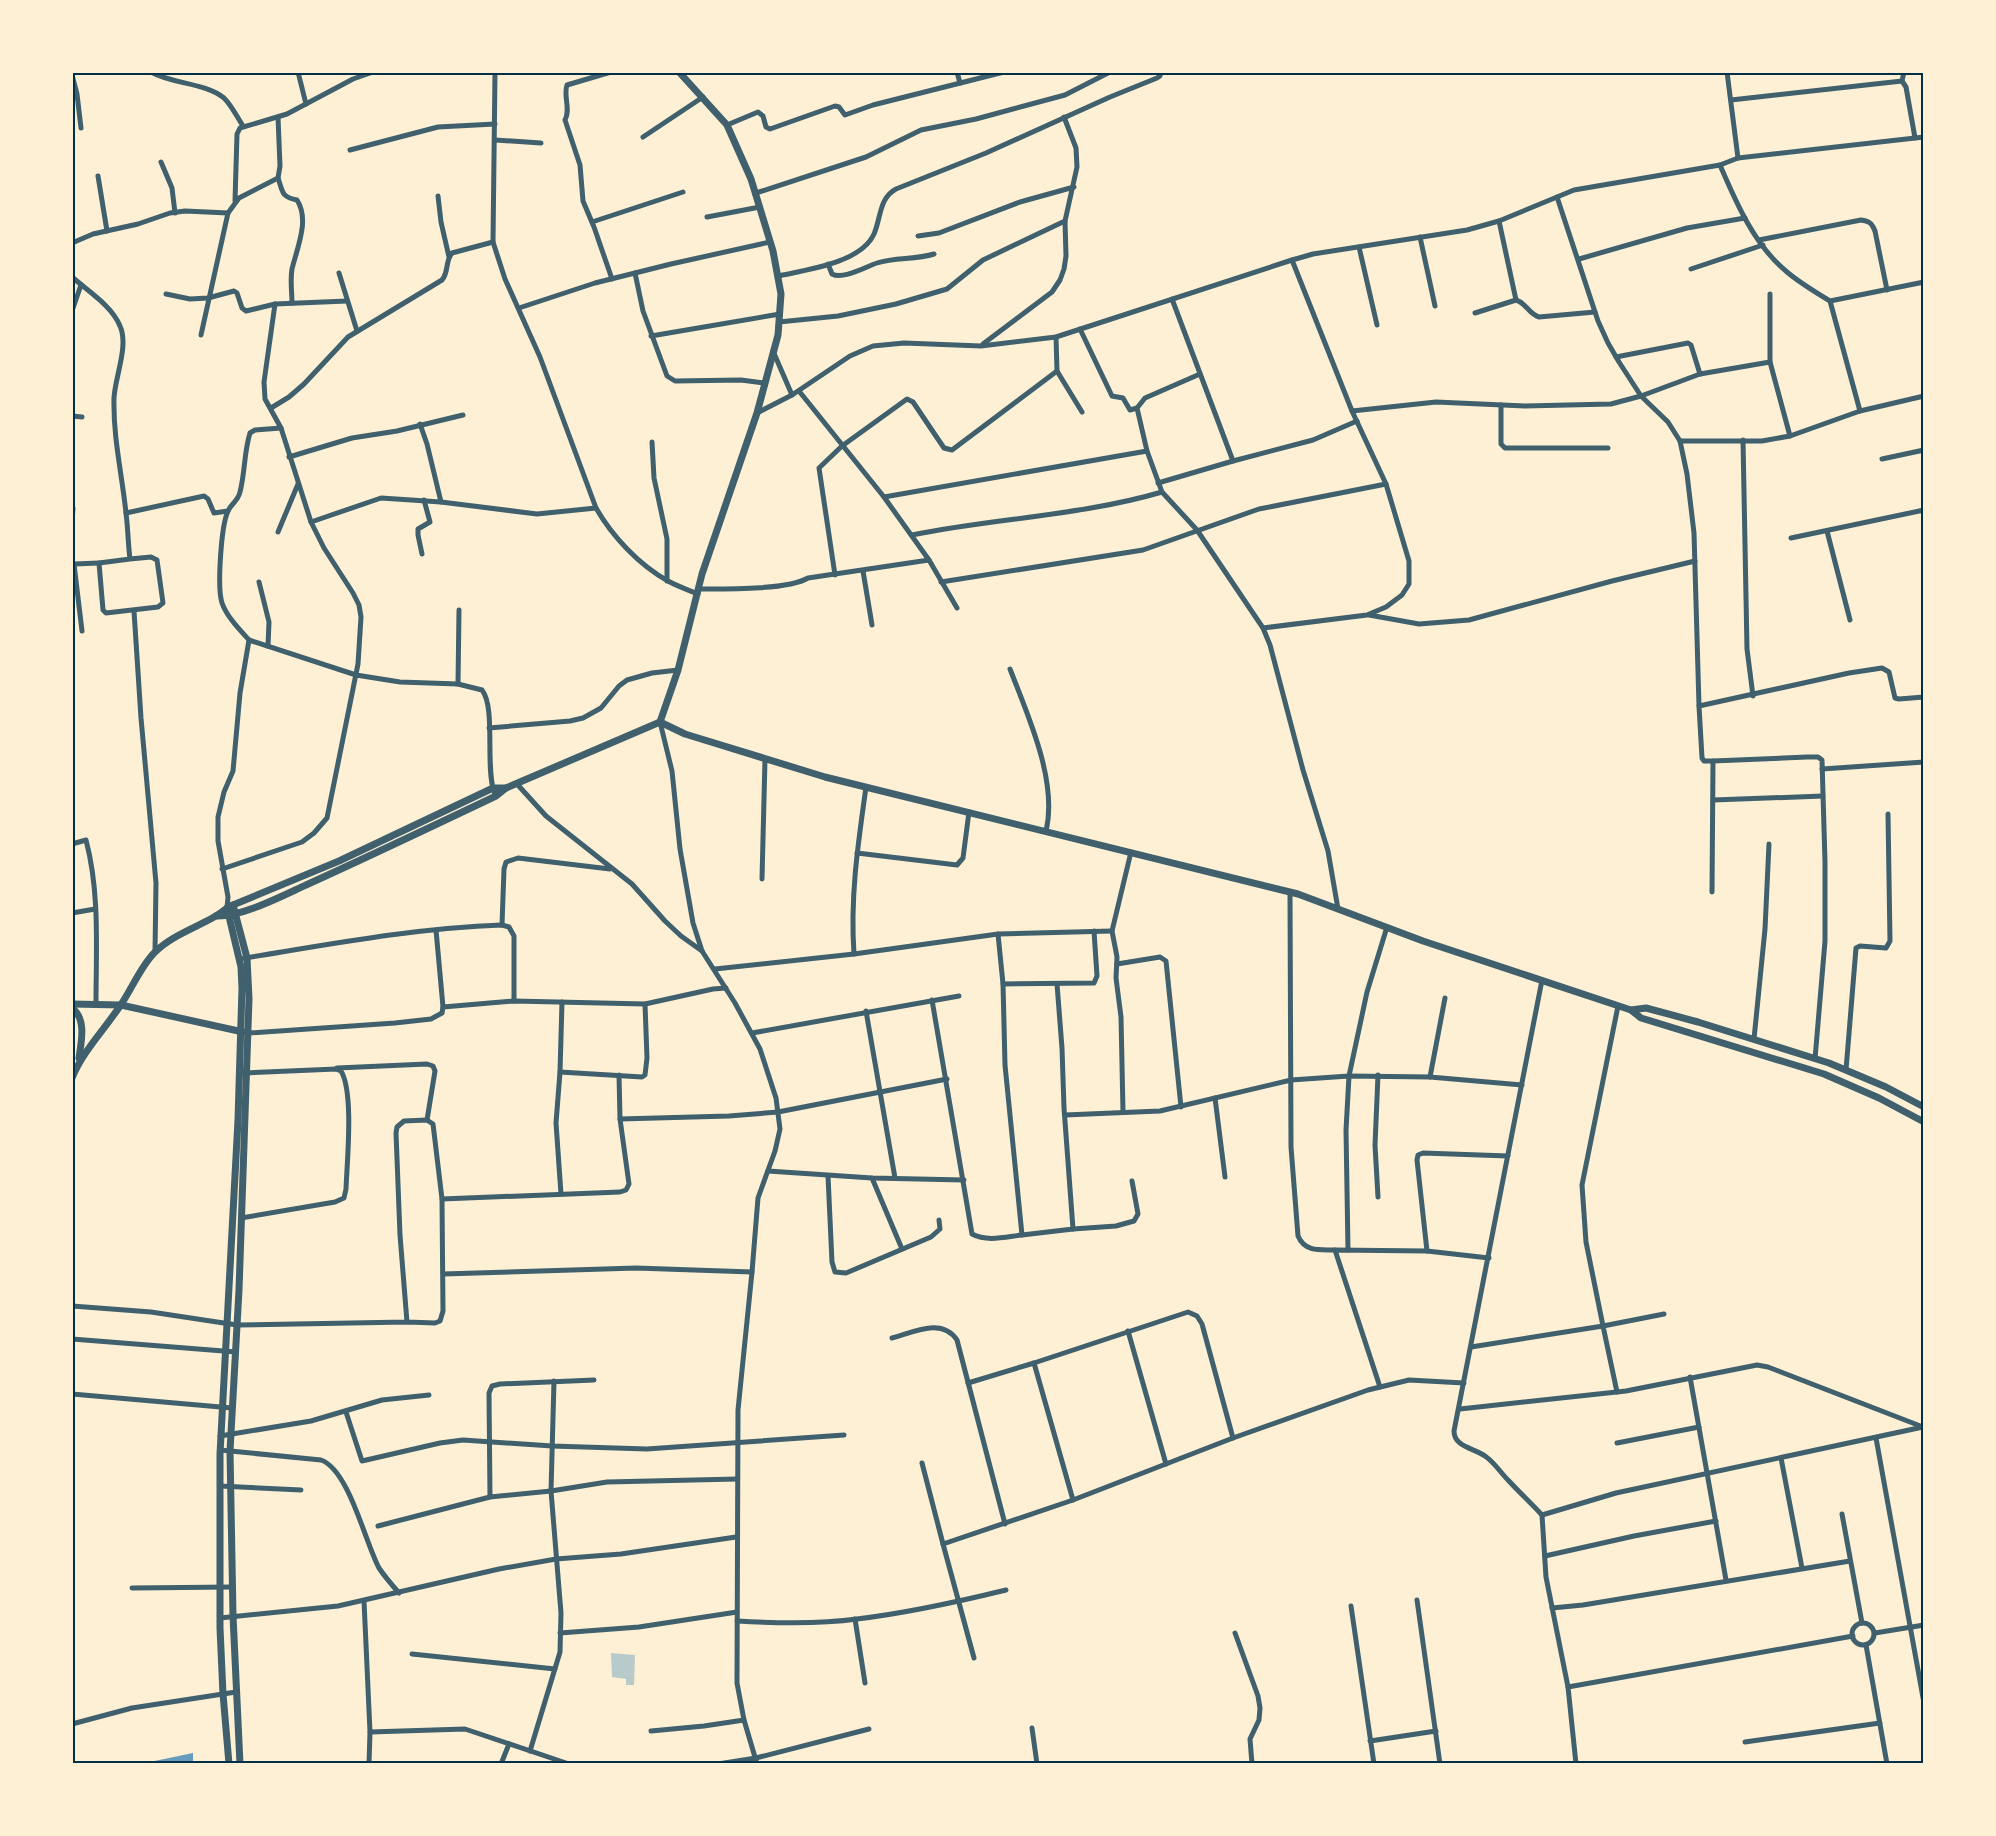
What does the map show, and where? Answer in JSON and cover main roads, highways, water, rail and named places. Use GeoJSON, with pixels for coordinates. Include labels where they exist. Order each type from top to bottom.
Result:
{"type":"FeatureCollection","features":[{"type":"Feature","properties":{"kind":"water"},"geometry":{"type":"Polygon","coordinates":[[[193,1753],[193,1764],[140,1764],[193,1753]]]}}]}
